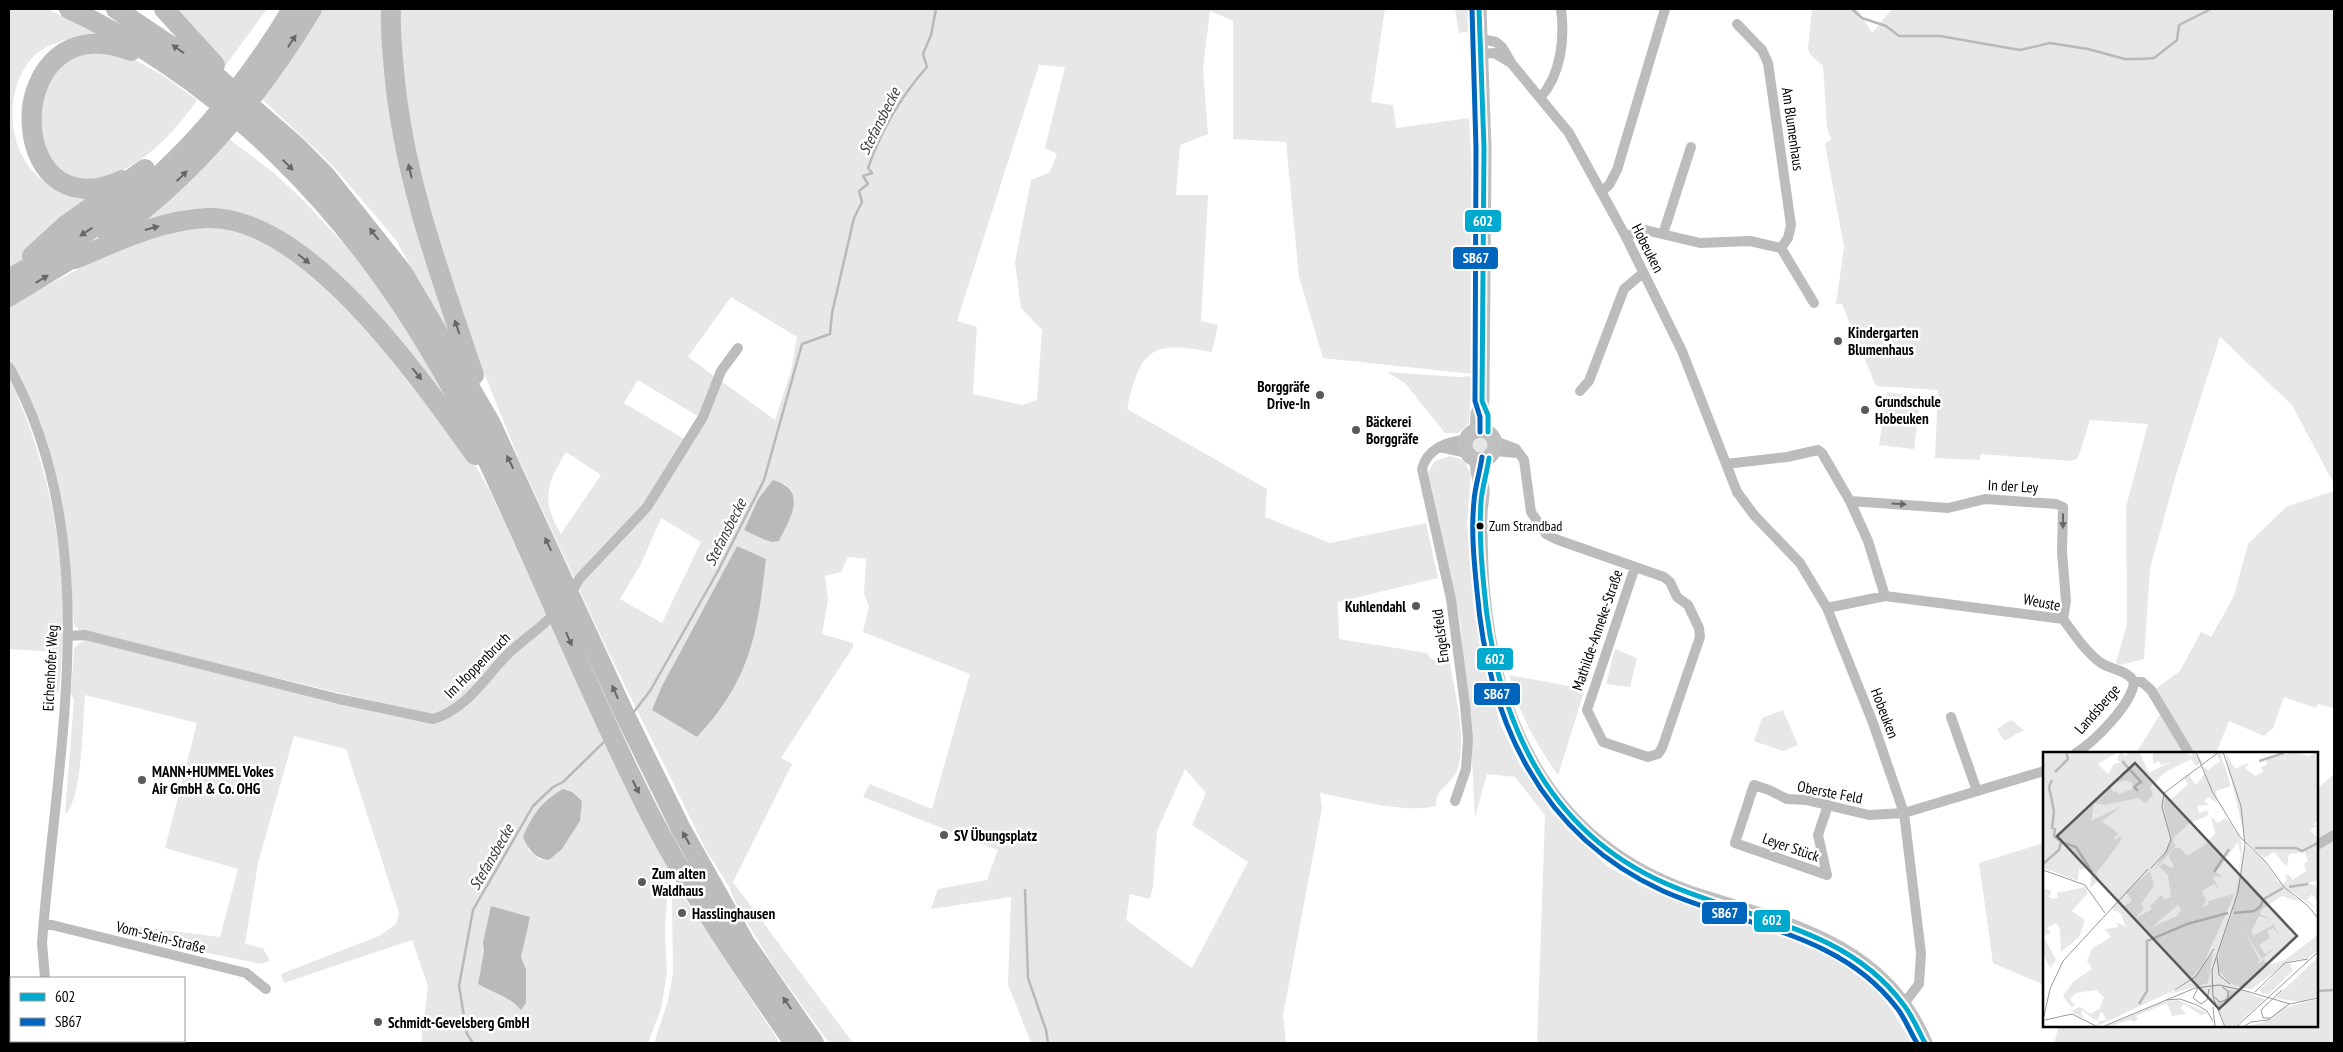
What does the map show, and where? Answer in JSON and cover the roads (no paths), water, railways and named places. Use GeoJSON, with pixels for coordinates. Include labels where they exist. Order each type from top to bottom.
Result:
{"type":"FeatureCollection","features":[{"type":"Feature","properties":{"kind":"highway"},"geometry":{"type":"LineString","coordinates":[[69,9],[128,40],[160,60],[253,131],[333,212],[396,296],[437,361],[470,423],[520,506]]}},
{"type":"Feature","properties":{"kind":"highway"},"geometry":{"type":"LineString","coordinates":[[116,9],[184,53],[261,114]]}},
{"type":"Feature","properties":{"kind":"highway"},"geometry":{"type":"LineString","coordinates":[[164,9],[261,114],[326,175],[384,247],[423,307],[490,422]]}},
{"type":"Feature","properties":{"kind":"highway"},"geometry":{"type":"LineString","coordinates":[[257,63],[277,9]]}},
{"type":"Feature","properties":{"kind":"highway"},"geometry":{"type":"LineString","coordinates":[[10,278],[106,219],[163,170],[203,132],[257,63],[292,9]]}},
{"type":"Feature","properties":{"kind":"highway"},"geometry":{"type":"LineString","coordinates":[[75,259],[141,212],[181,176],[203,132],[257,63],[312,9]]}},
{"type":"Feature","properties":{"kind":"highway"},"geometry":{"type":"LineString","coordinates":[[391,9],[397,99],[413,185],[431,250],[520,506],[639,793],[702,886],[745,943],[814,1043]]}},
{"type":"Feature","properties":{"kind":"highway"},"geometry":{"type":"LineString","coordinates":[[19,83],[26,70],[41,56],[68,44],[106,44],[160,60]]}},
{"type":"Feature","properties":{"kind":"highway"},"geometry":{"type":"LineString","coordinates":[[15,137],[23,154],[37,170],[67,187],[91,189],[129,177],[203,132]]}},
{"type":"Feature","properties":{"kind":"highway"},"geometry":{"type":"LineString","coordinates":[[10,278],[52,236],[150,165]]}},
{"type":"Feature","properties":{"kind":"highway"},"geometry":{"type":"LineString","coordinates":[[75,259],[147,229],[184,220],[210,218],[226,220],[264,232],[293,250],[330,280],[384,335],[432,395],[476,456],[520,506]]}},
{"type":"Feature","properties":{"kind":"highway"},"geometry":{"type":"LineString","coordinates":[[702,886],[794,1043]]}},
{"type":"Feature","properties":{"kind":"main road"},"geometry":{"type":"LineString","coordinates":[[1479,9],[1484,234],[1482,401],[1478,414],[1482,446],[1478,475],[1482,490],[1480,514],[1483,594],[1496,673],[1506,708],[1521,745],[1536,773],[1553,798],[1592,839],[1617,857],[1668,884],[1798,927],[1846,951],[1875,972],[1903,1005],[1925,1043]]}},
{"type":"Feature","properties":{"kind":"main road"},"geometry":{"type":"LineString","coordinates":[[9,299],[75,259]]}},
{"type":"Feature","properties":{"kind":"street"},"geometry":{"type":"LineString","coordinates":[[1540,98],[1550,87],[1557,71],[1562,44],[1561,9]]}},
{"type":"Feature","properties":{"kind":"street"},"geometry":{"type":"LineString","coordinates":[[1601,192],[1609,185],[1616,170],[1665,9]]}},
{"type":"Feature","properties":{"kind":"street","name":"Am Blumenhaus"},"geometry":{"type":"LineString","coordinates":[[1737,24],[1762,50],[1768,63],[1791,225],[1788,238],[1781,248]]}},
{"type":"Feature","properties":{"kind":"street","name":"Hobeuken"},"geometry":{"type":"LineString","coordinates":[[1481,47],[1496,42],[1502,47],[1512,64],[1569,133],[1626,237],[1682,351],[1737,492],[1746,505],[1800,563],[1828,608],[1880,741],[1904,813],[1921,953],[1918,984],[1903,1005]]}},
{"type":"Feature","properties":{"kind":"street","name":"Hobeuken"},"geometry":{"type":"LineString","coordinates":[[1481,47],[1512,64]]}},
{"type":"Feature","properties":{"kind":"street"},"geometry":{"type":"LineString","coordinates":[[1663,234],[1691,147]]}},
{"type":"Feature","properties":{"kind":"street"},"geometry":{"type":"LineString","coordinates":[[1626,237],[1641,229],[1700,243],[1750,241],[1781,248],[1814,303]]}},
{"type":"Feature","properties":{"kind":"street"},"geometry":{"type":"LineString","coordinates":[[1580,391],[1589,381],[1624,289],[1643,273]]}},
{"type":"Feature","properties":{"kind":"street","name":"Im Hoppenbruch"},"geometry":{"type":"LineString","coordinates":[[68,636],[84,636],[339,699],[433,720],[442,717],[467,700],[508,654],[552,616],[569,597],[580,578],[647,508],[702,417],[721,371],[738,348]]}},
{"type":"Feature","properties":{"kind":"street","name":"Eichenhofer Weg"},"geometry":{"type":"LineString","coordinates":[[9,367],[41,444],[57,503],[65,557],[68,636],[44,923],[44,977]]}},
{"type":"Feature","properties":{"kind":"street","name":"Engelsfeld"},"geometry":{"type":"LineString","coordinates":[[1455,801],[1466,769],[1468,739],[1465,705],[1451,599],[1422,469],[1427,456],[1455,440],[1482,446]]}},
{"type":"Feature","properties":{"kind":"street","name":"Mathilde-Anneke-Straße"},"geometry":{"type":"LineString","coordinates":[[1482,446],[1518,453],[1525,465],[1531,512],[1546,534],[1558,540],[1635,567],[1667,579],[1678,597],[1688,605],[1700,632],[1662,748],[1658,754],[1648,757],[1603,742],[1586,710],[1635,567]]}},
{"type":"Feature","properties":{"kind":"street"},"geometry":{"type":"LineString","coordinates":[[1726,464],[1787,457],[1818,450],[1822,452],[1850,501],[1868,541],[1885,596]]}},
{"type":"Feature","properties":{"kind":"street","name":"In der Ley"},"geometry":{"type":"LineString","coordinates":[[1850,501],[1948,508],[1985,499],[2056,504],[2063,507],[2062,552],[2066,601],[2063,619]]}},
{"type":"Feature","properties":{"kind":"street","name":"Weuste"},"geometry":{"type":"LineString","coordinates":[[1828,608],[1885,596],[2063,619],[2102,664],[2131,676],[2134,682],[2142,682],[2151,690],[2188,752]]}},
{"type":"Feature","properties":{"kind":"street","name":"Landsberge"},"geometry":{"type":"LineString","coordinates":[[2077,752],[2102,730],[2131,695],[2134,682]]}},
{"type":"Feature","properties":{"kind":"street"},"geometry":{"type":"LineString","coordinates":[[1951,717],[1977,791]]}},
{"type":"Feature","properties":{"kind":"street"},"geometry":{"type":"LineString","coordinates":[[1904,813],[2043,771]]}},
{"type":"Feature","properties":{"kind":"street","name":"Oberste Feld"},"geometry":{"type":"LineString","coordinates":[[1754,785],[1770,790],[1787,799],[1806,800],[1869,815],[1904,813]]}},
{"type":"Feature","properties":{"kind":"street","name":"Leyer Stück"},"geometry":{"type":"LineString","coordinates":[[1754,785],[1735,843],[1827,875],[1818,835],[1828,805]]}},
{"type":"Feature","properties":{"kind":"street"},"geometry":{"type":"LineString","coordinates":[[2318,844],[2334,835]]}},
{"type":"Feature","properties":{"kind":"street","name":"Vom-Stein-Straße"},"geometry":{"type":"LineString","coordinates":[[44,923],[246,973],[266,989]]}},
{"type":"Feature","properties":{"kind":"waterway","name":"Stefansbecke"},"geometry":{"type":"LineString","coordinates":[[633,713],[650,691],[718,571],[764,480],[802,344],[830,334],[832,313],[854,218],[862,202],[859,191],[868,184],[863,176],[872,173],[868,168],[886,127],[900,102],[927,67],[923,54],[931,35],[936,9]]}},
{"type":"Feature","properties":{"kind":"waterway"},"geometry":{"type":"LineString","coordinates":[[1852,9],[1862,18],[1886,26],[1899,36],[1940,36],[2020,50],[2050,43],[2088,49],[2125,59],[2154,58],[2177,40],[2179,25],[2211,9]]}},
{"type":"Feature","properties":{"kind":"waterway","name":"Stefansbecke"},"geometry":{"type":"LineString","coordinates":[[473,1043],[467,1034],[459,986],[473,910],[533,806],[553,787],[563,782],[606,740]]}},
{"type":"Feature","properties":{"kind":"waterway"},"geometry":{"type":"LineString","coordinates":[[1025,890],[1028,978],[1046,1030],[1048,1043]]}},
{"type":"Feature","properties":{"kind":"waterway"},"geometry":{"type":"LineString","coordinates":[[2318,991],[2334,990]]}},
{"type":"Feature","properties":{"kind":"place","name":"Kindergarten Blumenhaus"},"geometry":{"type":"Point","coordinates":[1838,341]}},
{"type":"Feature","properties":{"kind":"place","name":"Borggräfe Drive-In"},"geometry":{"type":"Point","coordinates":[1320,395]}},
{"type":"Feature","properties":{"kind":"place","name":"Grundschule Hobeuken"},"geometry":{"type":"Point","coordinates":[1865,410]}},
{"type":"Feature","properties":{"kind":"place","name":"Bäckerei Borggräfe"},"geometry":{"type":"Point","coordinates":[1356,430]}},
{"type":"Feature","properties":{"kind":"place","name":"Zum Strandbad"},"geometry":{"type":"Point","coordinates":[1480,526]}},
{"type":"Feature","properties":{"kind":"place","name":"Kuhlendahl"},"geometry":{"type":"Point","coordinates":[1416,606]}},
{"type":"Feature","properties":{"kind":"place","name":"MANN+HUMMEL Vokes Air GmbH & Co. OHG"},"geometry":{"type":"Point","coordinates":[142,780]}},
{"type":"Feature","properties":{"kind":"place","name":"SV Übungsplatz"},"geometry":{"type":"Point","coordinates":[944,835]}},
{"type":"Feature","properties":{"kind":"place","name":"Zum alten Waldhaus"},"geometry":{"type":"Point","coordinates":[642,882]}},
{"type":"Feature","properties":{"kind":"place","name":"Hasslinghausen"},"geometry":{"type":"Point","coordinates":[682,913]}},
{"type":"Feature","properties":{"kind":"place","name":"Schmidt-Gevelsberg GmbH"},"geometry":{"type":"Point","coordinates":[378,1022]}}]}
